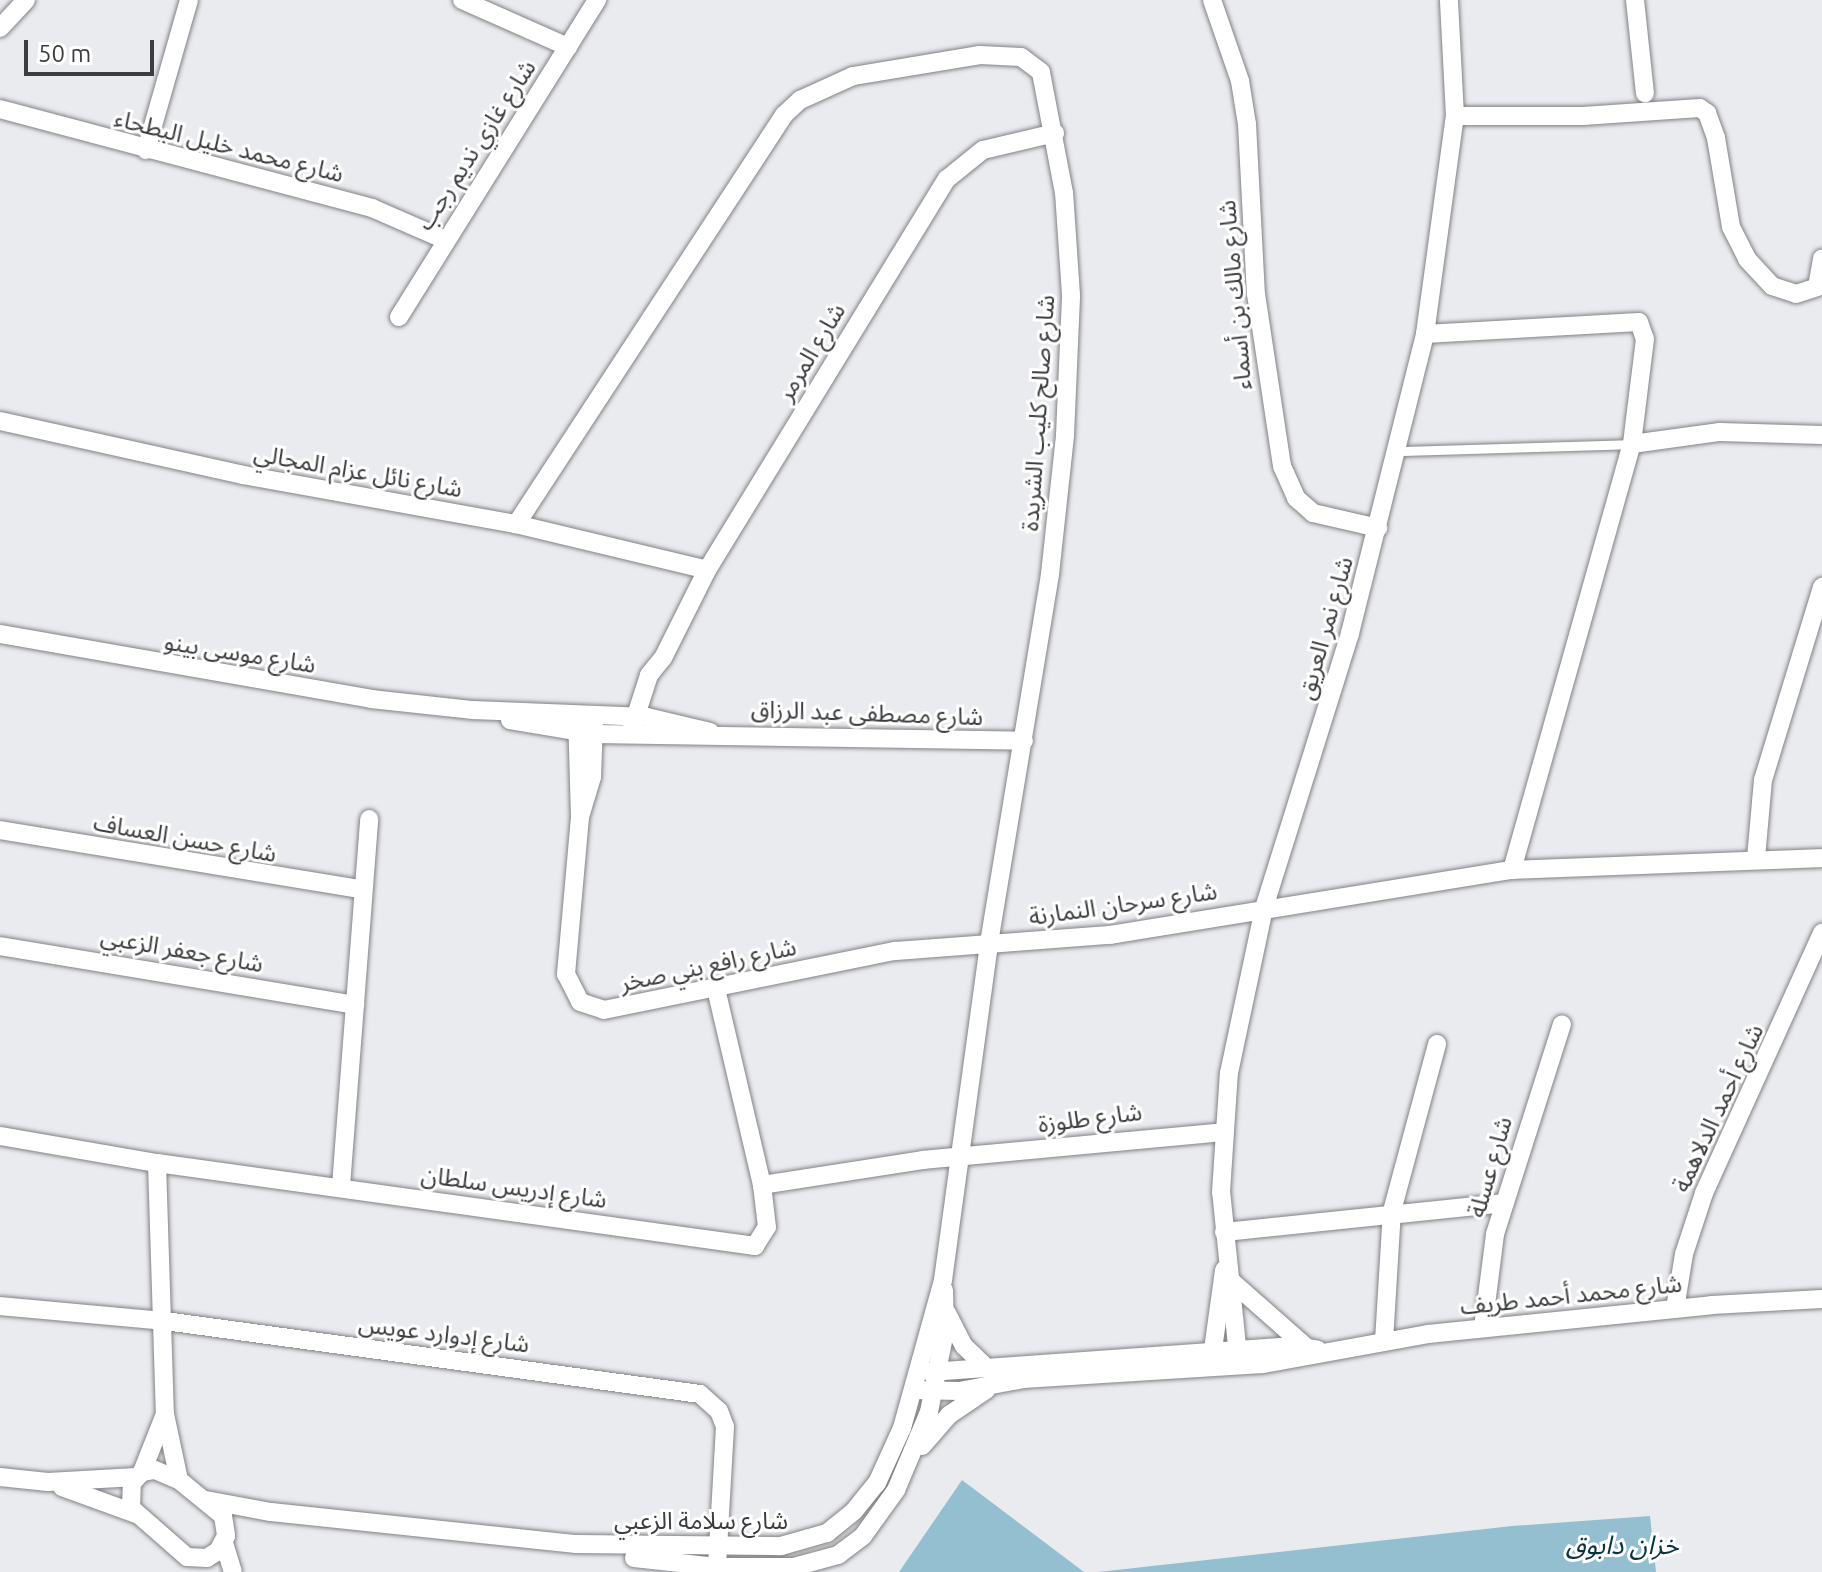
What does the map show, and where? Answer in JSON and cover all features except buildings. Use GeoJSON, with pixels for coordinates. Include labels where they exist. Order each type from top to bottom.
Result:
{"type":"FeatureCollection","features":[{"type":"Feature","properties":{"kind":"street"},"geometry":{"type":"LineString","coordinates":[[0,28],[26,0]]}},
{"type":"Feature","properties":{"kind":"street"},"geometry":{"type":"LineString","coordinates":[[146,150],[189,0]]}},
{"type":"Feature","properties":{"kind":"street"},"geometry":{"type":"LineString","coordinates":[[462,0],[568,47]]}},
{"type":"Feature","properties":{"kind":"street","name":"شارع غازي نديم رجب"},"geometry":{"type":"LineString","coordinates":[[399,317],[443,239],[597,0]]}},
{"type":"Feature","properties":{"kind":"street","name":"شارع مالك بن أسماء"},"geometry":{"type":"LineString","coordinates":[[1212,0],[1240,81],[1247,124],[1256,294],[1282,466],[1296,498],[1313,513],[1378,528]]}},
{"type":"Feature","properties":{"kind":"street","name":"شارع نمر العريق"},"geometry":{"type":"LineString","coordinates":[[1238,1358],[1224,1232],[1223,1132],[1235,1042],[1264,908],[1324,722],[1399,451],[1425,334],[1455,116],[1449,0]]}},
{"type":"Feature","properties":{"kind":"street"},"geometry":{"type":"LineString","coordinates":[[1635,0],[1645,93]]}},
{"type":"Feature","properties":{"kind":"street","name":"شارع صالح كليب الشريدة"},"geometry":{"type":"LineString","coordinates":[[516,524],[784,115],[800,100],[853,76],[1009,55],[1029,60],[1041,72],[1055,133],[1070,248],[1072,338],[1050,574],[989,943]]}},
{"type":"Feature","properties":{"kind":"street"},"geometry":{"type":"LineString","coordinates":[[1455,116],[1583,116],[1700,108],[1716,138],[1731,227],[1747,259],[1772,286],[1796,294],[1817,287],[1822,258]]}},
{"type":"Feature","properties":{"kind":"street","name":"شارع محمد خليل البطحاء"},"geometry":{"type":"LineString","coordinates":[[0,109],[358,204],[443,239]]}},
{"type":"Feature","properties":{"kind":"street","name":"شارع المرمر"},"geometry":{"type":"LineString","coordinates":[[638,725],[663,658],[707,570],[947,179],[983,150],[1055,133]]}},
{"type":"Feature","properties":{"kind":"street"},"geometry":{"type":"LineString","coordinates":[[1425,334],[1639,322],[1645,339],[1632,444],[1512,870]]}},
{"type":"Feature","properties":{"kind":"street","name":"شارع نائل عزام المجالي"},"geometry":{"type":"LineString","coordinates":[[0,421],[243,475],[516,524],[707,570]]}},
{"type":"Feature","properties":{"kind":"street"},"geometry":{"type":"LineString","coordinates":[[1632,444],[1720,432],[1822,435]]}},
{"type":"Feature","properties":{"kind":"street"},"geometry":{"type":"LineString","coordinates":[[1756,858],[1763,780],[1822,587]]}},
{"type":"Feature","properties":{"kind":"street","name":"شارع موسى بينو"},"geometry":{"type":"LineString","coordinates":[[0,634],[357,697],[585,724]]}},
{"type":"Feature","properties":{"kind":"street","name":"شارع مصطفى عبد الرزاق"},"geometry":{"type":"LineString","coordinates":[[585,724],[710,732],[1024,741]]}},
{"type":"Feature","properties":{"kind":"street","name":"شارع رافع بني صخر"},"geometry":{"type":"LineString","coordinates":[[585,724],[580,817],[565,963],[573,994],[589,1007],[604,1010],[895,951],[989,943]]}},
{"type":"Feature","properties":{"kind":"street"},"geometry":{"type":"LineString","coordinates":[[341,1186],[369,819]]}},
{"type":"Feature","properties":{"kind":"street","name":"شارع حسن العساف"},"geometry":{"type":"LineString","coordinates":[[0,830],[362,889]]}},
{"type":"Feature","properties":{"kind":"street","name":"شارع سرحان النمارنة"},"geometry":{"type":"LineString","coordinates":[[989,943],[1110,935],[1264,908],[1346,901],[1512,870],[1756,858],[1822,858]]}},
{"type":"Feature","properties":{"kind":"street","name":"شارع أحمد الدلاهمة"},"geometry":{"type":"LineString","coordinates":[[1675,1309],[1692,1224],[1822,933]]}},
{"type":"Feature","properties":{"kind":"street","name":"شارع سلامة الزعبي"},"geometry":{"type":"LineString","coordinates":[[206,1500],[271,1512],[576,1544],[798,1545],[827,1533],[854,1511],[877,1483],[914,1390],[943,1280],[963,1157],[989,943]]}},
{"type":"Feature","properties":{"kind":"street","name":"شارع جعفر الزعبي"},"geometry":{"type":"LineString","coordinates":[[0,946],[355,1005]]}},
{"type":"Feature","properties":{"kind":"street","name":"شارع إدريس سلطان"},"geometry":{"type":"LineString","coordinates":[[0,1136],[157,1163],[341,1186],[745,1247],[761,1243],[766,1236],[762,1185],[716,989]]}},
{"type":"Feature","properties":{"kind":"street","name":"شارع عسلة"},"geometry":{"type":"LineString","coordinates":[[1483,1328],[1504,1203],[1562,1024]]}},
{"type":"Feature","properties":{"kind":"street"},"geometry":{"type":"LineString","coordinates":[[1384,1341],[1392,1211],[1437,1044]]}},
{"type":"Feature","properties":{"kind":"street","name":"شارع طلوزة"},"geometry":{"type":"LineString","coordinates":[[762,1185],[963,1157],[1223,1132]]}},
{"type":"Feature","properties":{"kind":"street"},"geometry":{"type":"LineString","coordinates":[[157,1163],[165,1321],[165,1414],[179,1480]]}},
{"type":"Feature","properties":{"kind":"street"},"geometry":{"type":"LineString","coordinates":[[1224,1232],[1392,1211],[1504,1203]]}},
{"type":"Feature","properties":{"kind":"street"},"geometry":{"type":"LineString","coordinates":[[1228,1272],[1306,1347]]}},
{"type":"Feature","properties":{"kind":"street","name":"شارع نمر العريق"},"geometry":{"type":"LineString","coordinates":[[1212,1360],[1228,1272]]}},
{"type":"Feature","properties":{"kind":"street","name":"شارع سلامة الزعبي"},"geometry":{"type":"LineString","coordinates":[[576,1544],[628,1557],[717,1567],[794,1567],[841,1563],[873,1526],[908,1465],[937,1382],[945,1310],[943,1280]]}},
{"type":"Feature","properties":{"kind":"street","name":"شارع محمد أحمد طريف"},"geometry":{"type":"LineString","coordinates":[[914,1390],[937,1382],[1326,1352],[1483,1328],[1675,1309],[1822,1299]]}},
{"type":"Feature","properties":{"kind":"street","name":"شارع إدوارد عويس"},"geometry":{"type":"LineString","coordinates":[[0,1306],[165,1321],[700,1394],[719,1411],[725,1427],[717,1567]]}},
{"type":"Feature","properties":{"kind":"street"},"geometry":{"type":"LineString","coordinates":[[908,1465],[949,1415],[990,1377],[964,1346],[945,1310]]}},
{"type":"Feature","properties":{"kind":"street","name":"شارع محمد أحمد طريف"},"geometry":{"type":"LineString","coordinates":[[1238,1358],[1306,1347],[1326,1352]]}},
{"type":"Feature","properties":{"kind":"street","name":"شارع محمد أحمد طريف"},"geometry":{"type":"LineString","coordinates":[[919,1371],[937,1382]]}},
{"type":"Feature","properties":{"kind":"street"},"geometry":{"type":"LineString","coordinates":[[136,1514],[128,1494],[165,1414]]}},
{"type":"Feature","properties":{"kind":"street"},"geometry":{"type":"LineString","coordinates":[[0,1477],[48,1482],[162,1471],[179,1480],[223,1516],[233,1572]]}},
{"type":"Feature","properties":{"kind":"street"},"geometry":{"type":"LineString","coordinates":[[48,1482],[136,1514],[209,1572]]}},
{"type":"Feature","properties":{"kind":"street"},"geometry":{"type":"LineString","coordinates":[[187,1557],[207,1558],[225,1540],[271,1512]]}},
{"type":"Feature","properties":{"kind":"street"},"geometry":{"type":"LineString","coordinates":[[827,1533],[841,1563]]}},
{"type":"Feature","properties":{"kind":"lane"},"geometry":{"type":"LineString","coordinates":[[1399,451],[1632,444]]}},
{"type":"Feature","properties":{"kind":"water"},"geometry":{"type":"Polygon","coordinates":[[[962,1480],[1084,1572],[899,1572],[962,1480]]]}},
{"type":"Feature","properties":{"kind":"water","name":"خزان دابوق"},"geometry":{"type":"Polygon","coordinates":[[[1650,1516],[1656,1572],[1098,1572],[1512,1526],[1650,1516]]]}}]}
